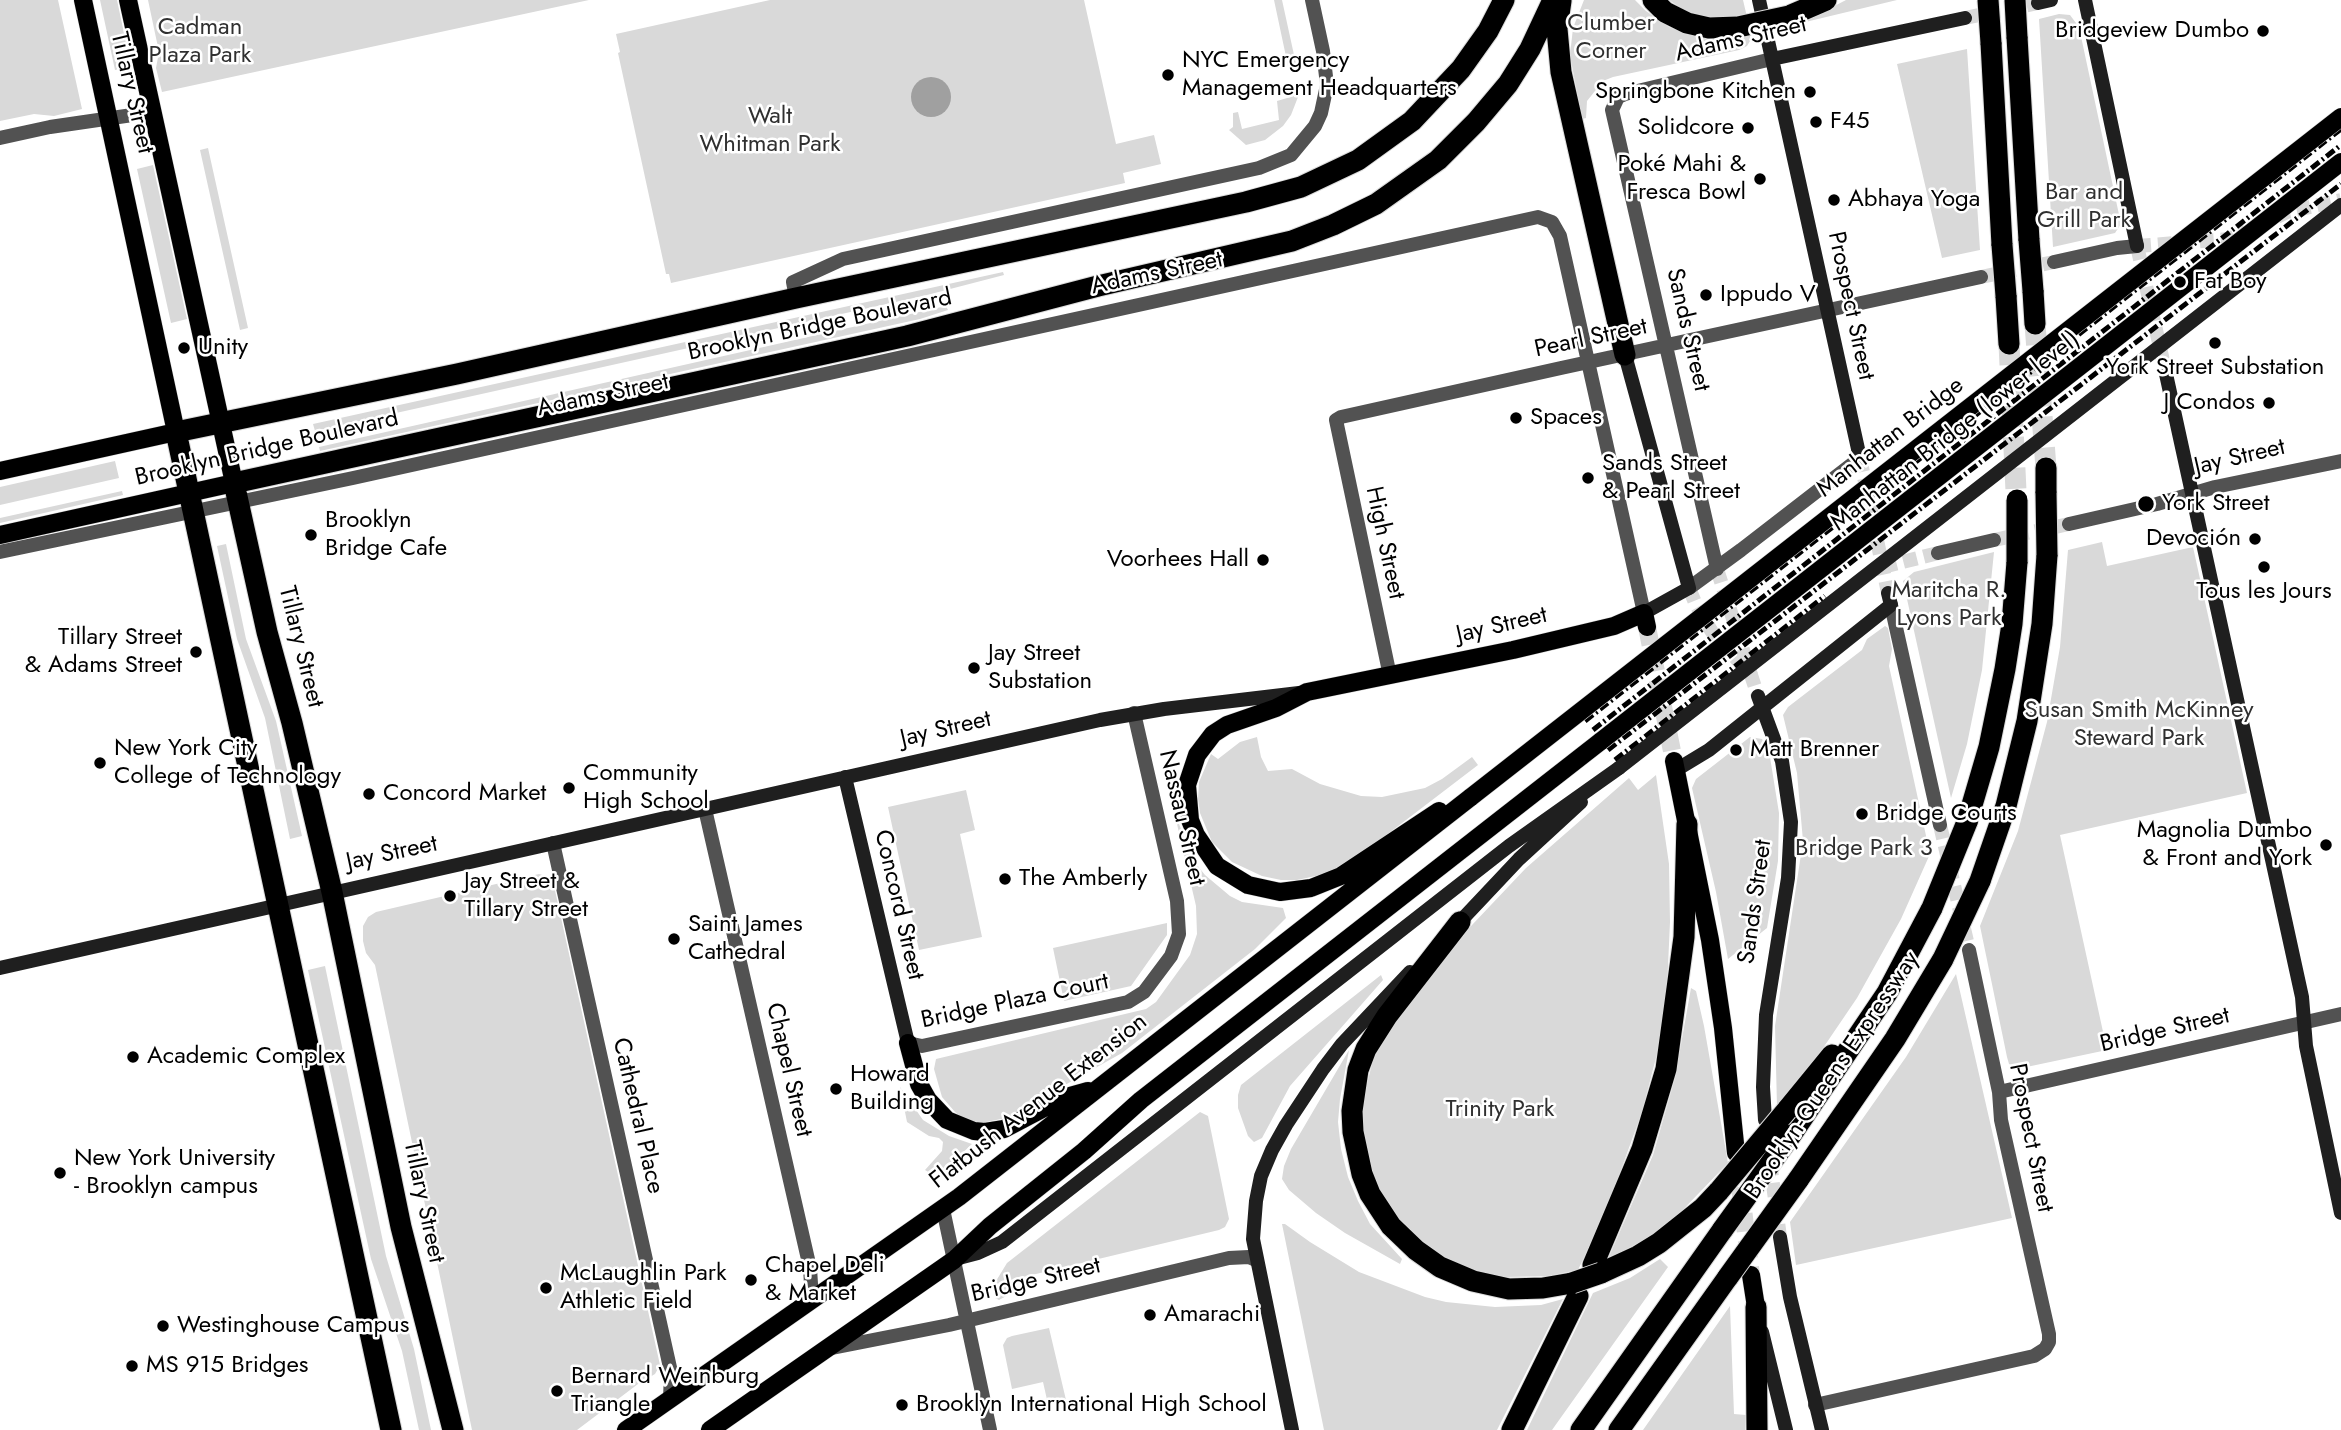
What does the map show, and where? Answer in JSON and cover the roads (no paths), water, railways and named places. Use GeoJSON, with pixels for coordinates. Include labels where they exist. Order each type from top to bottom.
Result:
{"type":"FeatureCollection","features":[{"type":"Feature","properties":{"kind":"highway","name":"Brooklyn Bridge Boulevard"},"geometry":{"type":"LineString","coordinates":[[794,290],[1233,205],[1301,187],[1358,160],[1412,121],[1461,69],[1488,31],[1504,0]]}},
{"type":"Feature","properties":{"kind":"highway","name":"Brooklyn Bridge Boulevard"},"geometry":{"type":"LineString","coordinates":[[236,493],[907,336],[1098,286],[1292,241],[1376,204],[1438,160],[1476,122],[1508,84],[1530,49],[1553,0]]}},
{"type":"Feature","properties":{"kind":"highway"},"geometry":{"type":"LineString","coordinates":[[1561,0],[1557,29],[1561,72],[1625,355]]}},
{"type":"Feature","properties":{"kind":"highway"},"geometry":{"type":"LineString","coordinates":[[1653,0],[1665,12],[1687,23],[1709,28],[1738,27],[1789,16],[1826,0]]}},
{"type":"Feature","properties":{"kind":"highway"},"geometry":{"type":"LineString","coordinates":[[1988,0],[2009,344]]}},
{"type":"Feature","properties":{"kind":"highway"},"geometry":{"type":"LineString","coordinates":[[2015,0],[2035,324]]}},
{"type":"Feature","properties":{"kind":"highway"},"geometry":{"type":"LineString","coordinates":[[176,432],[457,374],[794,290]]}},
{"type":"Feature","properties":{"kind":"highway","name":"Tillary Street"},"geometry":{"type":"LineString","coordinates":[[176,432],[391,1430]]}},
{"type":"Feature","properties":{"kind":"highway","name":"Brooklyn-Queens Expressway"},"geometry":{"type":"LineString","coordinates":[[1619,1430],[1895,1039],[1943,959],[1980,881],[2006,806],[2027,721],[2039,647],[2047,555],[2046,468]]}},
{"type":"Feature","properties":{"kind":"highway","name":"Tillary Street"},"geometry":{"type":"LineString","coordinates":[[236,493],[267,632],[289,711],[332,892],[401,1227],[453,1430]]}},
{"type":"Feature","properties":{"kind":"highway","name":"Brooklyn-Queens Expressway"},"geometry":{"type":"LineString","coordinates":[[1581,1430],[1791,1135],[1871,1017],[1932,908],[1967,822],[1989,747],[2001,690],[2012,624],[2017,562],[2017,495]]}},
{"type":"Feature","properties":{"kind":"highway"},"geometry":{"type":"LineString","coordinates":[[1597,1269],[1642,1149],[1666,1069],[1684,937],[1687,824]]}},
{"type":"Feature","properties":{"kind":"highway"},"geometry":{"type":"LineString","coordinates":[[1460,922],[1387,1016],[1366,1049],[1358,1070],[1352,1111],[1353,1132],[1362,1174],[1370,1194],[1391,1226],[1416,1250],[1440,1267],[1473,1281],[1509,1289],[1575,1289]]}},
{"type":"Feature","properties":{"kind":"highway"},"geometry":{"type":"LineString","coordinates":[[1512,1430],[1575,1289],[1597,1269],[1638,1256],[1659,1243],[1703,1208],[1825,1063],[1871,1017]]}},
{"type":"Feature","properties":{"kind":"highway"},"geometry":{"type":"LineString","coordinates":[[1756,1307],[1757,1430]]}},
{"type":"Feature","properties":{"kind":"main road","name":"Tillary Street"},"geometry":{"type":"LineString","coordinates":[[83,0],[176,432]]}},
{"type":"Feature","properties":{"kind":"main road","name":"Tillary Street"},"geometry":{"type":"LineString","coordinates":[[128,0],[236,493]]}},
{"type":"Feature","properties":{"kind":"main road","name":"Prospect Street"},"geometry":{"type":"LineString","coordinates":[[1759,0],[1860,458]]}},
{"type":"Feature","properties":{"kind":"main road"},"geometry":{"type":"LineString","coordinates":[[2085,0],[2137,246]]}},
{"type":"Feature","properties":{"kind":"main road","name":"Adams Street"},"geometry":{"type":"LineString","coordinates":[[1772,59],[1965,18]]}},
{"type":"Feature","properties":{"kind":"main road","name":"Manhattan Bridge"},"geometry":{"type":"LineString","coordinates":[[1471,797],[2341,117]]}},
{"type":"Feature","properties":{"kind":"main road","name":"Manhattan Bridge (lower level)"},"geometry":{"type":"LineString","coordinates":[[954,1260],[990,1226],[1084,1151],[1141,1100],[2341,162]]}},
{"type":"Feature","properties":{"kind":"main road"},"geometry":{"type":"LineString","coordinates":[[710,1430],[954,1260],[1002,1242],[1509,846],[1619,768],[2341,205]]}},
{"type":"Feature","properties":{"kind":"main road"},"geometry":{"type":"LineString","coordinates":[[1625,355],[1689,588]]}},
{"type":"Feature","properties":{"kind":"main road"},"geometry":{"type":"LineString","coordinates":[[2166,374],[2302,997],[2306,1046],[2341,1213]]}},
{"type":"Feature","properties":{"kind":"main road"},"geometry":{"type":"LineString","coordinates":[[0,471],[176,432]]}},
{"type":"Feature","properties":{"kind":"main road","name":"Brooklyn Bridge Boulevard"},"geometry":{"type":"LineString","coordinates":[[0,535],[236,493]]}},
{"type":"Feature","properties":{"kind":"main road","name":"Jay Street"},"geometry":{"type":"LineString","coordinates":[[0,968],[1134,713],[1307,692],[1646,620],[1689,588]]}},
{"type":"Feature","properties":{"kind":"main road"},"geometry":{"type":"LineString","coordinates":[[1675,766],[1709,750],[1760,702],[1889,599]]}},
{"type":"Feature","properties":{"kind":"main road"},"geometry":{"type":"LineString","coordinates":[[1307,692],[1276,708],[1218,730],[1206,741],[1190,770],[1187,802],[1196,835],[1217,866],[1232,877],[1248,885],[1280,892],[1311,888],[1358,867],[1435,812],[1471,797]]}},
{"type":"Feature","properties":{"kind":"main road","name":"Sands Street"},"geometry":{"type":"LineString","coordinates":[[1760,702],[1782,761],[1791,835],[1788,878],[1766,1015],[1763,1062],[1765,1120]]}},
{"type":"Feature","properties":{"kind":"main road","name":"Sands Street"},"geometry":{"type":"LineString","coordinates":[[1675,766],[1715,972],[1736,1153]]}},
{"type":"Feature","properties":{"kind":"main road"},"geometry":{"type":"LineString","coordinates":[[1292,1430],[1256,1260],[1254,1222],[1261,1176],[1272,1150],[1303,1098],[1342,1044],[1519,859],[1619,768]]}},
{"type":"Feature","properties":{"kind":"main road","name":"Concord Street"},"geometry":{"type":"LineString","coordinates":[[845,776],[908,1043]]}},
{"type":"Feature","properties":{"kind":"main road","name":"Flatbush Avenue Extension"},"geometry":{"type":"LineString","coordinates":[[626,1430],[943,1209],[1471,797]]}},
{"type":"Feature","properties":{"kind":"main road"},"geometry":{"type":"LineString","coordinates":[[908,1043],[919,1084],[928,1100],[947,1120],[974,1130],[985,1132],[1004,1129],[1063,1098],[1095,1090]]}},
{"type":"Feature","properties":{"kind":"main road"},"geometry":{"type":"LineString","coordinates":[[1780,1237],[1790,1297],[1822,1430]]}},
{"type":"Feature","properties":{"kind":"main road"},"geometry":{"type":"LineString","coordinates":[[1751,1275],[1756,1307],[1786,1430]]}},
{"type":"Feature","properties":{"kind":"street"},"geometry":{"type":"LineString","coordinates":[[794,290],[831,263],[856,256],[1247,171],[1291,155],[1315,127],[1325,98],[1326,68],[1312,0]]}},
{"type":"Feature","properties":{"kind":"street","name":"Adams Street"},"geometry":{"type":"LineString","coordinates":[[1614,103],[1625,94],[1772,59]]}},
{"type":"Feature","properties":{"kind":"street","name":"Sands Street"},"geometry":{"type":"LineString","coordinates":[[1614,103],[1613,117],[1717,569]]}},
{"type":"Feature","properties":{"kind":"street"},"geometry":{"type":"LineString","coordinates":[[0,138],[153,112]]}},
{"type":"Feature","properties":{"kind":"street","name":"Adams Street"},"geometry":{"type":"LineString","coordinates":[[236,493],[1525,219],[1546,218],[1552,222],[1560,236],[1588,362]]}},
{"type":"Feature","properties":{"kind":"street"},"geometry":{"type":"LineString","coordinates":[[2054,262],[2137,246]]}},
{"type":"Feature","properties":{"kind":"street","name":"Pearl Street"},"geometry":{"type":"LineString","coordinates":[[1336,420],[1981,277]]}},
{"type":"Feature","properties":{"kind":"street"},"geometry":{"type":"LineString","coordinates":[[1588,362],[1646,620]]}},
{"type":"Feature","properties":{"kind":"street","name":"High Street"},"geometry":{"type":"LineString","coordinates":[[1336,420],[1390,676]]}},
{"type":"Feature","properties":{"kind":"street","name":"Jay Street"},"geometry":{"type":"LineString","coordinates":[[1689,588],[1860,458]]}},
{"type":"Feature","properties":{"kind":"street","name":"Jay Street"},"geometry":{"type":"LineString","coordinates":[[2069,524],[2341,461]]}},
{"type":"Feature","properties":{"kind":"street"},"geometry":{"type":"LineString","coordinates":[[0,552],[191,502]]}},
{"type":"Feature","properties":{"kind":"street"},"geometry":{"type":"LineString","coordinates":[[1938,553],[1994,540]]}},
{"type":"Feature","properties":{"kind":"street"},"geometry":{"type":"LineString","coordinates":[[1889,599],[1940,825]]}},
{"type":"Feature","properties":{"kind":"street","name":"Nassau Street"},"geometry":{"type":"LineString","coordinates":[[1134,713],[1177,901],[1179,934]]}},
{"type":"Feature","properties":{"kind":"street","name":"Chapel Street"},"geometry":{"type":"LineString","coordinates":[[705,809],[808,1260],[812,1300]]}},
{"type":"Feature","properties":{"kind":"street","name":"Cathedral Place"},"geometry":{"type":"LineString","coordinates":[[553,843],[671,1372],[670,1399]]}},
{"type":"Feature","properties":{"kind":"street","name":"Bridge Plaza Court"},"geometry":{"type":"LineString","coordinates":[[908,1043],[922,1046],[1128,1002],[1144,992],[1171,956],[1179,934]]}},
{"type":"Feature","properties":{"kind":"street","name":"Prospect Street"},"geometry":{"type":"LineString","coordinates":[[1815,1405],[2034,1356],[2045,1349],[2049,1334],[2001,1120],[1999,1092],[1969,950]]}},
{"type":"Feature","properties":{"kind":"street","name":"Bridge Street"},"geometry":{"type":"LineString","coordinates":[[1999,1092],[2341,1014]]}},
{"type":"Feature","properties":{"kind":"street"},"geometry":{"type":"LineString","coordinates":[[943,1209],[990,1430]]}},
{"type":"Feature","properties":{"kind":"street","name":"Bridge Street"},"geometry":{"type":"LineString","coordinates":[[826,1349],[967,1321],[1229,1258],[1249,1257],[1256,1260]]}},
{"type":"Feature","properties":{"kind":"tunnel"},"geometry":{"type":"LineString","coordinates":[[1965,18],[2038,3]]}},
{"type":"Feature","properties":{"kind":"tunnel"},"geometry":{"type":"LineString","coordinates":[[2277,217],[2287,212],[2341,200]]}},
{"type":"Feature","properties":{"kind":"tunnel"},"geometry":{"type":"LineString","coordinates":[[2137,246],[2229,239],[2246,231]]}},
{"type":"Feature","properties":{"kind":"tunnel"},"geometry":{"type":"LineString","coordinates":[[2137,246],[2166,374]]}},
{"type":"Feature","properties":{"kind":"tunnel"},"geometry":{"type":"LineString","coordinates":[[1981,277],[2054,262]]}},
{"type":"Feature","properties":{"kind":"tunnel"},"geometry":{"type":"LineString","coordinates":[[2035,324],[2046,468]]}},
{"type":"Feature","properties":{"kind":"tunnel"},"geometry":{"type":"LineString","coordinates":[[2009,344],[2016,491]]}},
{"type":"Feature","properties":{"kind":"tunnel"},"geometry":{"type":"LineString","coordinates":[[1860,458],[1888,593]]}},
{"type":"Feature","properties":{"kind":"tunnel"},"geometry":{"type":"LineString","coordinates":[[1994,540],[2069,524]]}},
{"type":"Feature","properties":{"kind":"tunnel"},"geometry":{"type":"LineString","coordinates":[[1883,567],[1938,553]]}},
{"type":"Feature","properties":{"kind":"tunnel"},"geometry":{"type":"LineString","coordinates":[[1717,569],[1751,675]]}},
{"type":"Feature","properties":{"kind":"tunnel"},"geometry":{"type":"LineString","coordinates":[[1689,588],[1712,632],[1751,675],[1758,696]]}},
{"type":"Feature","properties":{"kind":"tunnel"},"geometry":{"type":"LineString","coordinates":[[1647,627],[1674,761]]}},
{"type":"Feature","properties":{"kind":"tunnel"},"geometry":{"type":"LineString","coordinates":[[1940,825],[1969,950]]}},
{"type":"Feature","properties":{"kind":"tunnel"},"geometry":{"type":"LineString","coordinates":[[1737,1160],[1751,1275]]}},
{"type":"Feature","properties":{"kind":"tunnel"},"geometry":{"type":"LineString","coordinates":[[1770,1162],[1780,1237]]}},
{"type":"Feature","properties":{"kind":"railway"},"geometry":{"type":"LineString","coordinates":[[1585,721],[2341,129]]}},
{"type":"Feature","properties":{"kind":"railway"},"geometry":{"type":"LineString","coordinates":[[1593,730],[2341,145]]}},
{"type":"Feature","properties":{"kind":"railway"},"geometry":{"type":"LineString","coordinates":[[1608,750],[2341,184]]}},
{"type":"Feature","properties":{"kind":"railway"},"geometry":{"type":"LineString","coordinates":[[1615,760],[1825,596]]}},
{"type":"Feature","properties":{"kind":"place","name":"Bridgeview Dumbo"},"geometry":{"type":"Point","coordinates":[2263,31]}},
{"type":"Feature","properties":{"kind":"place","name":"NYC Emergency Management Headquarters"},"geometry":{"type":"Point","coordinates":[1168,75]}},
{"type":"Feature","properties":{"kind":"place","name":"Springbone Kitchen"},"geometry":{"type":"Point","coordinates":[1810,92]}},
{"type":"Feature","properties":{"kind":"place","name":"F45"},"geometry":{"type":"Point","coordinates":[1816,122]}},
{"type":"Feature","properties":{"kind":"place","name":"Solidcore"},"geometry":{"type":"Point","coordinates":[1748,128]}},
{"type":"Feature","properties":{"kind":"place","name":"Poké Mahi & Fresca Bowl"},"geometry":{"type":"Point","coordinates":[1760,179]}},
{"type":"Feature","properties":{"kind":"place","name":"Abhaya Yoga"},"geometry":{"type":"Point","coordinates":[1834,200]}},
{"type":"Feature","properties":{"kind":"place","name":"Fat Boy"},"geometry":{"type":"Point","coordinates":[2180,282]}},
{"type":"Feature","properties":{"kind":"place","name":"Ippudo V"},"geometry":{"type":"Point","coordinates":[1706,295]}},
{"type":"Feature","properties":{"kind":"place","name":"York Street Substation"},"geometry":{"type":"Point","coordinates":[2215,343]}},
{"type":"Feature","properties":{"kind":"place","name":"Unity"},"geometry":{"type":"Point","coordinates":[184,348]}},
{"type":"Feature","properties":{"kind":"place","name":"J Condos"},"geometry":{"type":"Point","coordinates":[2269,403]}},
{"type":"Feature","properties":{"kind":"place","name":"Spaces"},"geometry":{"type":"Point","coordinates":[1516,418]}},
{"type":"Feature","properties":{"kind":"place","name":"Sands Street & Pearl Street"},"geometry":{"type":"Point","coordinates":[1588,478]}},
{"type":"Feature","properties":{"kind":"place","name":"York Street"},"geometry":{"type":"Point","coordinates":[2146,504]}},
{"type":"Feature","properties":{"kind":"place","name":"Brooklyn Bridge Cafe"},"geometry":{"type":"Point","coordinates":[311,535]}},
{"type":"Feature","properties":{"kind":"place","name":"Devoción"},"geometry":{"type":"Point","coordinates":[2255,539]}},
{"type":"Feature","properties":{"kind":"place","name":"Voorhees Hall"},"geometry":{"type":"Point","coordinates":[1263,560]}},
{"type":"Feature","properties":{"kind":"place","name":"Tous les Jours"},"geometry":{"type":"Point","coordinates":[2264,567]}},
{"type":"Feature","properties":{"kind":"place","name":"Tillary Street & Adams Street"},"geometry":{"type":"Point","coordinates":[196,652]}},
{"type":"Feature","properties":{"kind":"place","name":"Jay Street Substation"},"geometry":{"type":"Point","coordinates":[974,668]}},
{"type":"Feature","properties":{"kind":"place","name":"Matt Brenner"},"geometry":{"type":"Point","coordinates":[1736,750]}},
{"type":"Feature","properties":{"kind":"place","name":"New York City College of Technology"},"geometry":{"type":"Point","coordinates":[100,763]}},
{"type":"Feature","properties":{"kind":"place","name":"Community High School"},"geometry":{"type":"Point","coordinates":[569,788]}},
{"type":"Feature","properties":{"kind":"place","name":"Concord Market"},"geometry":{"type":"Point","coordinates":[369,794]}},
{"type":"Feature","properties":{"kind":"place","name":"Bridge Courts"},"geometry":{"type":"Point","coordinates":[1862,814]}},
{"type":"Feature","properties":{"kind":"place","name":"Magnolia Dumbo & Front and York"},"geometry":{"type":"Point","coordinates":[2326,845]}},
{"type":"Feature","properties":{"kind":"place","name":"The Amberly"},"geometry":{"type":"Point","coordinates":[1005,879]}},
{"type":"Feature","properties":{"kind":"place","name":"Jay Street & Tillary Street"},"geometry":{"type":"Point","coordinates":[450,896]}},
{"type":"Feature","properties":{"kind":"place","name":"Saint James Cathedral"},"geometry":{"type":"Point","coordinates":[674,939]}},
{"type":"Feature","properties":{"kind":"place","name":"Academic Complex"},"geometry":{"type":"Point","coordinates":[133,1057]}},
{"type":"Feature","properties":{"kind":"place","name":"Howard Building"},"geometry":{"type":"Point","coordinates":[836,1089]}},
{"type":"Feature","properties":{"kind":"place","name":"New York University - Brooklyn campus"},"geometry":{"type":"Point","coordinates":[60,1173]}},
{"type":"Feature","properties":{"kind":"place","name":"Chapel Deli & Market"},"geometry":{"type":"Point","coordinates":[751,1280]}},
{"type":"Feature","properties":{"kind":"place","name":"McLaughlin Park Athletic Field"},"geometry":{"type":"Point","coordinates":[546,1288]}},
{"type":"Feature","properties":{"kind":"place","name":"Amarachi"},"geometry":{"type":"Point","coordinates":[1150,1315]}},
{"type":"Feature","properties":{"kind":"place","name":"Westinghouse Campus"},"geometry":{"type":"Point","coordinates":[163,1326]}},
{"type":"Feature","properties":{"kind":"place","name":"MS 915 Bridges"},"geometry":{"type":"Point","coordinates":[132,1366]}},
{"type":"Feature","properties":{"kind":"place","name":"Bernard Weinburg Triangle"},"geometry":{"type":"Point","coordinates":[557,1391]}},
{"type":"Feature","properties":{"kind":"place","name":"Brooklyn International High School"},"geometry":{"type":"Point","coordinates":[902,1405]}},
{"type":"Feature","properties":{"kind":"park label","name":"Clumber Corner"},"geometry":{"type":"Point","coordinates":[1611,38]}},
{"type":"Feature","properties":{"kind":"park label","name":"Cadman Plaza Park"},"geometry":{"type":"Point","coordinates":[200,42]}},
{"type":"Feature","properties":{"kind":"park label","name":"Walt Whitman Park"},"geometry":{"type":"Point","coordinates":[770,131]}},
{"type":"Feature","properties":{"kind":"park label","name":"Bar and Grill Park"},"geometry":{"type":"Point","coordinates":[2084,207]}},
{"type":"Feature","properties":{"kind":"park label","name":"Maritcha R. Lyons Park"},"geometry":{"type":"Point","coordinates":[1949,605]}},
{"type":"Feature","properties":{"kind":"park label","name":"Susan Smith McKinney Steward Park"},"geometry":{"type":"Point","coordinates":[2139,725]}},
{"type":"Feature","properties":{"kind":"park label","name":"Bridge Park 3"},"geometry":{"type":"Point","coordinates":[1864,849]}},
{"type":"Feature","properties":{"kind":"park label","name":"Trinity Park"},"geometry":{"type":"Point","coordinates":[1500,1110]}}]}
